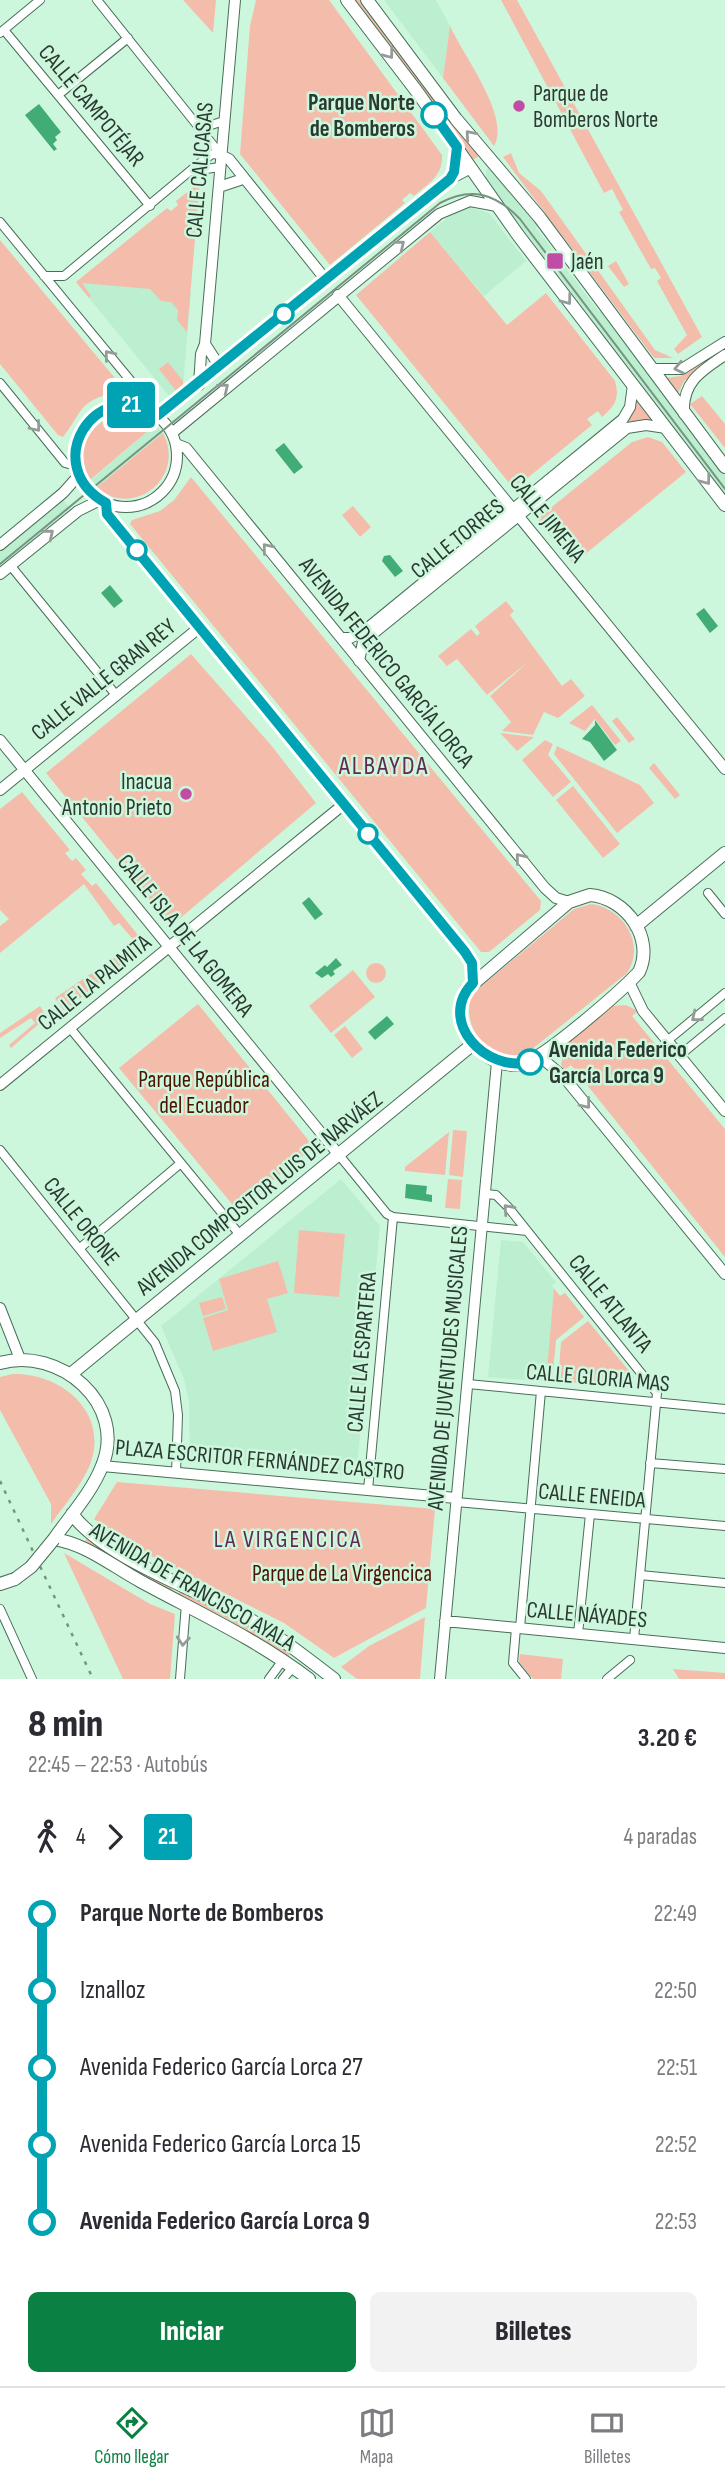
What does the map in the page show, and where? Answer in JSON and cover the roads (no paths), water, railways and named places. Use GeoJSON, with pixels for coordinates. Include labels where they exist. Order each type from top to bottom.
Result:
{"type":"FeatureCollection","features":[{"type":"Feature","properties":{"kind":"main road"},"geometry":{"type":"LineString","coordinates":[[347,0],[457,147],[497,206],[725,505]]}},
{"type":"Feature","properties":{"kind":"main road"},"geometry":{"type":"LineString","coordinates":[[367,0],[456,119],[540,218],[725,467]]}},
{"type":"Feature","properties":{"kind":"main road"},"geometry":{"type":"LineString","coordinates":[[471,168],[489,157]]}},
{"type":"Feature","properties":{"kind":"main road"},"geometry":{"type":"LineString","coordinates":[[636,926],[725,853]]}},
{"type":"Feature","properties":{"kind":"main road"},"geometry":{"type":"LineString","coordinates":[[590,895],[609,899],[636,926],[642,935],[645,954],[639,972],[539,1056],[519,1065],[497,1062],[473,1044],[465,1033],[460,1009],[466,990],[569,902],[590,895]]}},
{"type":"Feature","properties":{"kind":"main road","name":"AVENIDA COMPOSITOR LUIS DE NARVÁEZ"},"geometry":{"type":"LineString","coordinates":[[71,1374],[473,1044]]}},
{"type":"Feature","properties":{"kind":"main road"},"geometry":{"type":"LineString","coordinates":[[0,1363],[20,1359],[38,1361],[71,1374],[99,1404],[107,1447],[102,1466],[54,1539],[31,1567],[15,1579],[0,1584]]}},
{"type":"Feature","properties":{"kind":"main road","name":"AVENIDA DE FRANCISCO AYALA"},"geometry":{"type":"LineString","coordinates":[[72,1514],[88,1531],[122,1553],[240,1614],[334,1679]]}},
{"type":"Feature","properties":{"kind":"main road","name":"AVENIDA DE FRANCISCO AYALA"},"geometry":{"type":"LineString","coordinates":[[54,1539],[75,1542],[141,1582],[254,1640],[309,1679]]}},
{"type":"Feature","properties":{"kind":"street"},"geometry":{"type":"LineString","coordinates":[[2,31],[40,0]]}},
{"type":"Feature","properties":{"kind":"street"},"geometry":{"type":"LineString","coordinates":[[97,0],[221,155]]}},
{"type":"Feature","properties":{"kind":"street","name":"CALLE CALICASAS"},"geometry":{"type":"LineString","coordinates":[[199,385],[201,354],[205,344],[235,0]]}},
{"type":"Feature","properties":{"kind":"street","name":"CALLE CAMPOTÉJAR"},"geometry":{"type":"LineString","coordinates":[[2,31],[150,206]]}},
{"type":"Feature","properties":{"kind":"street"},"geometry":{"type":"LineString","coordinates":[[58,95],[128,38]]}},
{"type":"Feature","properties":{"kind":"street"},"geometry":{"type":"LineString","coordinates":[[196,121],[211,125],[224,121]]}},
{"type":"Feature","properties":{"kind":"street"},"geometry":{"type":"LineString","coordinates":[[450,179],[454,172],[457,147]]}},
{"type":"Feature","properties":{"kind":"street"},"geometry":{"type":"LineString","coordinates":[[60,294],[64,276],[197,170],[212,154],[229,159],[243,181],[326,280]]}},
{"type":"Feature","properties":{"kind":"street"},"geometry":{"type":"LineString","coordinates":[[197,170],[220,167],[243,181]]}},
{"type":"Feature","properties":{"kind":"street"},"geometry":{"type":"LineString","coordinates":[[154,413],[199,385],[450,179],[471,168]]}},
{"type":"Feature","properties":{"kind":"street"},"geometry":{"type":"LineString","coordinates":[[197,170],[219,183],[243,181]]}},
{"type":"Feature","properties":{"kind":"street"},"geometry":{"type":"LineString","coordinates":[[172,433],[449,207],[470,201],[497,206]]}},
{"type":"Feature","properties":{"kind":"street"},"geometry":{"type":"LineString","coordinates":[[0,222],[172,433],[176,444],[175,473],[155,498],[129,507],[103,501],[90,492],[77,471],[65,463],[0,383]]}},
{"type":"Feature","properties":{"kind":"street"},"geometry":{"type":"LineString","coordinates":[[44,276],[64,276]]}},
{"type":"Feature","properties":{"kind":"street","name":"CALLE JIMENA"},"geometry":{"type":"LineString","coordinates":[[338,295],[725,769]]}},
{"type":"Feature","properties":{"kind":"street"},"geometry":{"type":"LineString","coordinates":[[651,369],[682,369],[725,342]]}},
{"type":"Feature","properties":{"kind":"street"},"geometry":{"type":"LineString","coordinates":[[205,344],[220,367]]}},
{"type":"Feature","properties":{"kind":"street"},"geometry":{"type":"LineString","coordinates":[[684,414],[684,394],[692,380],[725,355]]}},
{"type":"Feature","properties":{"kind":"street","name":"CALLE TORRES"},"geometry":{"type":"LineString","coordinates":[[359,661],[363,642],[369,636],[623,419],[630,407],[633,385]]}},
{"type":"Feature","properties":{"kind":"street"},"geometry":{"type":"LineString","coordinates":[[0,545],[63,493],[77,471],[78,438],[87,423],[100,412],[115,406],[132,405],[154,413]]}},
{"type":"Feature","properties":{"kind":"street","name":"CALLE TORRES"},"geometry":{"type":"LineString","coordinates":[[341,638],[350,638],[364,631],[627,428],[646,425],[666,428]]}},
{"type":"Feature","properties":{"kind":"street","name":"AVENIDA FEDERICO GARCÍA LORCA"},"geometry":{"type":"LineString","coordinates":[[176,444],[186,448],[548,892],[569,902]]}},
{"type":"Feature","properties":{"kind":"street"},"geometry":{"type":"LineString","coordinates":[[0,574],[78,511],[103,501]]}},
{"type":"Feature","properties":{"kind":"street"},"geometry":{"type":"LineString","coordinates":[[103,501],[107,514],[465,952],[472,963],[473,983]]}},
{"type":"Feature","properties":{"kind":"street"},"geometry":{"type":"LineString","coordinates":[[10,565],[116,695]]}},
{"type":"Feature","properties":{"kind":"street","name":"CALLE VALLE GRAN REY"},"geometry":{"type":"LineString","coordinates":[[0,790],[200,627]]}},
{"type":"Feature","properties":{"kind":"street","name":"CALLE ISLA DE LA GOMERA"},"geometry":{"type":"LineString","coordinates":[[0,740],[339,1155]]}},
{"type":"Feature","properties":{"kind":"street","name":"CALLE LA PALMITA"},"geometry":{"type":"LineString","coordinates":[[0,1085],[344,804]]}},
{"type":"Feature","properties":{"kind":"street"},"geometry":{"type":"LineString","coordinates":[[708,893],[725,914]]}},
{"type":"Feature","properties":{"kind":"street"},"geometry":{"type":"LineString","coordinates":[[629,982],[643,1011],[725,1111]]}},
{"type":"Feature","properties":{"kind":"street"},"geometry":{"type":"LineString","coordinates":[[667,1041],[722,996],[725,1007]]}},
{"type":"Feature","properties":{"kind":"street"},"geometry":{"type":"LineString","coordinates":[[679,1055],[725,1018]]}},
{"type":"Feature","properties":{"kind":"street"},"geometry":{"type":"LineString","coordinates":[[70,1028],[240,1235]]}},
{"type":"Feature","properties":{"kind":"street"},"geometry":{"type":"LineString","coordinates":[[539,1056],[564,1076],[725,1274]]}},
{"type":"Feature","properties":{"kind":"street","name":"AVENIDA DE JUVENTUDES MUSICALES"},"geometry":{"type":"LineString","coordinates":[[440,1679],[497,1062]]}},
{"type":"Feature","properties":{"kind":"street","name":"CALLE ORONE"},"geometry":{"type":"LineString","coordinates":[[0,1150],[138,1319],[157,1347],[175,1391],[178,1415],[176,1473]]}},
{"type":"Feature","properties":{"kind":"street"},"geometry":{"type":"LineString","coordinates":[[339,1155],[387,1214],[393,1217],[527,1231]]}},
{"type":"Feature","properties":{"kind":"street"},"geometry":{"type":"LineString","coordinates":[[80,1248],[181,1163]]}},
{"type":"Feature","properties":{"kind":"street","name":"CALLE ATLANTA"},"geometry":{"type":"LineString","coordinates":[[485,1194],[496,1195],[527,1231],[648,1379],[657,1393],[656,1402]]}},
{"type":"Feature","properties":{"kind":"street","name":"CALLE LA ESPARTERA"},"geometry":{"type":"LineString","coordinates":[[368,1490],[393,1217]]}},
{"type":"Feature","properties":{"kind":"street"},"geometry":{"type":"LineString","coordinates":[[0,1308],[20,1359]]}},
{"type":"Feature","properties":{"kind":"street","name":"CALLE GLORIA MAS"},"geometry":{"type":"LineString","coordinates":[[468,1384],[725,1409]]}},
{"type":"Feature","properties":{"kind":"street"},"geometry":{"type":"LineString","coordinates":[[526,1679],[513,1663],[541,1391]]}},
{"type":"Feature","properties":{"kind":"street"},"geometry":{"type":"LineString","coordinates":[[634,1639],[656,1402]]}},
{"type":"Feature","properties":{"kind":"street"},"geometry":{"type":"LineString","coordinates":[[650,1463],[725,1469]]}},
{"type":"Feature","properties":{"kind":"street","name":"PLAZA ESCRITOR FERNÁNDEZ CASTRO"},"geometry":{"type":"LineString","coordinates":[[102,1466],[456,1500]]}},
{"type":"Feature","properties":{"kind":"street","name":"CALLE ENEIDA"},"geometry":{"type":"LineString","coordinates":[[456,1500],[725,1526]]}},
{"type":"Feature","properties":{"kind":"street"},"geometry":{"type":"LineString","coordinates":[[578,1634],[590,1514]]}},
{"type":"Feature","properties":{"kind":"street"},"geometry":{"type":"LineString","coordinates":[[640,1575],[725,1583]]}},
{"type":"Feature","properties":{"kind":"street"},"geometry":{"type":"LineString","coordinates":[[180,1679],[186,1604]]}},
{"type":"Feature","properties":{"kind":"street"},"geometry":{"type":"LineString","coordinates":[[0,1609],[32,1679]]}},
{"type":"Feature","properties":{"kind":"street","name":"CALLE NÁYADES"},"geometry":{"type":"LineString","coordinates":[[445,1621],[725,1648]]}},
{"type":"Feature","properties":{"kind":"street"},"geometry":{"type":"LineString","coordinates":[[607,1679],[630,1660]]}},
{"type":"Feature","properties":{"kind":"street"},"geometry":{"type":"LineString","coordinates":[[269,1679],[288,1663]]}},
{"type":"Feature","properties":{"kind":"street"},"geometry":{"type":"LineString","coordinates":[[284,1679],[288,1663]]}},
{"type":"Feature","properties":{"kind":"tram line"},"geometry":{"type":"LineString","coordinates":[[0,564],[440,203],[463,195],[493,198],[520,219],[725,489]]}},
{"type":"Feature","properties":{"kind":"railway"},"geometry":{"type":"LineString","coordinates":[[0,1481],[93,1679]]}},
{"type":"Feature","properties":{"kind":"place","name":"Parque de Bomberos Norte"},"geometry":{"type":"Point","coordinates":[519,106]}},
{"type":"Feature","properties":{"kind":"place","name":"Parque Norte de Bomberos"},"geometry":{"type":"Point","coordinates":[434,115]}},
{"type":"Feature","properties":{"kind":"place","name":"Jaén"},"geometry":{"type":"Point","coordinates":[555,261]}},
{"type":"Feature","properties":{"kind":"place","name":"Inacua Antonio Prieto"},"geometry":{"type":"Point","coordinates":[186,794]}},
{"type":"Feature","properties":{"kind":"place","name":"Avenida Federico García Lorca 9"},"geometry":{"type":"Point","coordinates":[530,1062]}},
{"type":"Feature","properties":{"kind":"district","name":"ALBAYDA"},"geometry":{"type":"Point","coordinates":[384,765]}},
{"type":"Feature","properties":{"kind":"district","name":"LA VIRGENCICA"},"geometry":{"type":"Point","coordinates":[288,1539]}},
{"type":"Feature","properties":{"kind":"park label","name":"Parque República del Ecuador"},"geometry":{"type":"Point","coordinates":[204,1092]}},
{"type":"Feature","properties":{"kind":"park label","name":"Parque de La Virgencica"},"geometry":{"type":"Point","coordinates":[342,1573]}}]}
